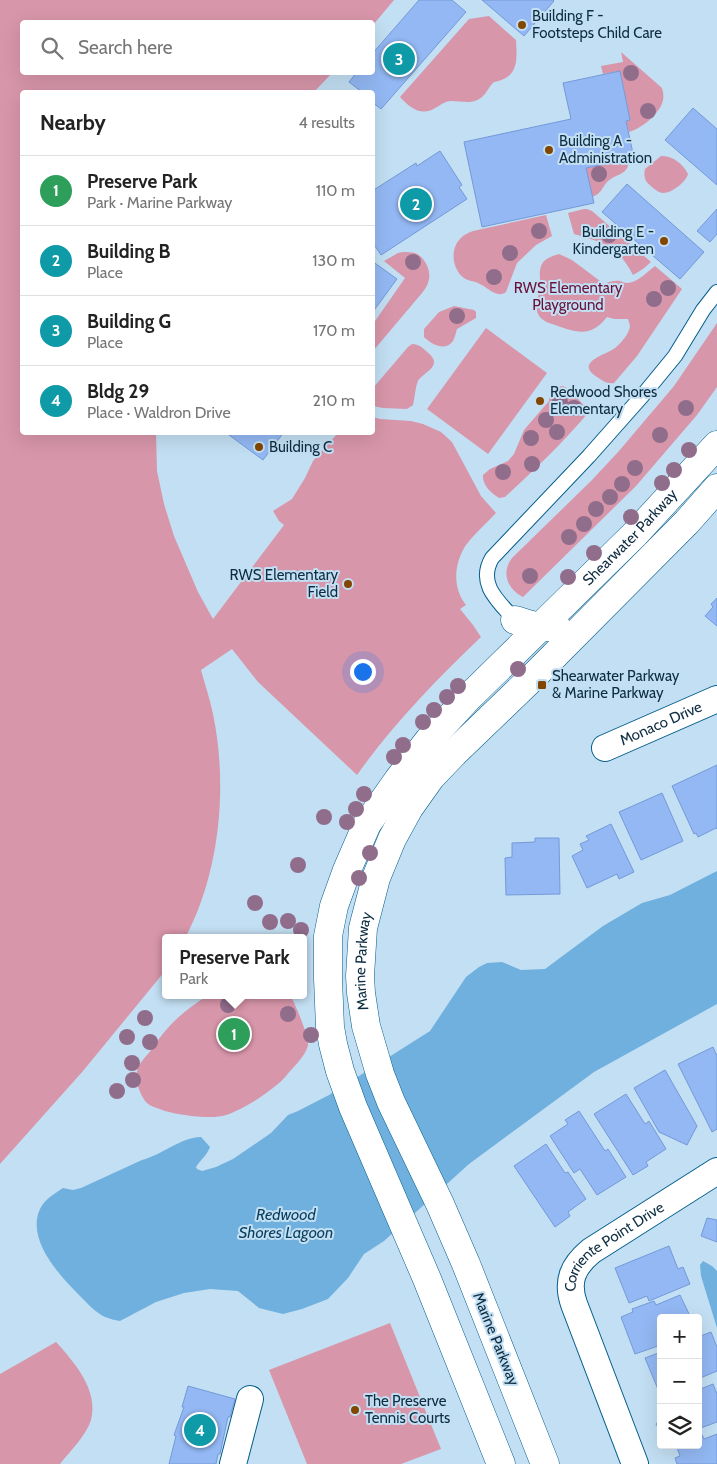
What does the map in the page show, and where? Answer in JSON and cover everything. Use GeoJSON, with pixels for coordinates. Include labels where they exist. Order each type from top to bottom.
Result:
{"type":"FeatureCollection","features":[{"type":"Feature","properties":{"kind":"main road","name":"Shearwater Parkway"},"geometry":{"type":"LineString","coordinates":[[540,628],[636,534],[717,445]]}},
{"type":"Feature","properties":{"kind":"main road","name":"Shearwater Parkway"},"geometry":{"type":"LineString","coordinates":[[607,602],[687,522],[717,488]]}},
{"type":"Feature","properties":{"kind":"main road"},"geometry":{"type":"LineString","coordinates":[[514,620],[540,628],[550,628],[607,602]]}},
{"type":"Feature","properties":{"kind":"main road","name":"Marine Parkway"},"geometry":{"type":"LineString","coordinates":[[546,1464],[466,1264],[433,1188],[391,1102],[380,1074],[363,1010],[360,976],[363,928],[376,878],[392,839],[431,777],[460,746],[534,676],[607,602]]}},
{"type":"Feature","properties":{"kind":"main road"},"geometry":{"type":"LineString","coordinates":[[514,620],[518,636],[514,653]]}},
{"type":"Feature","properties":{"kind":"main road"},"geometry":{"type":"LineString","coordinates":[[501,1464],[427,1279],[353,1107],[340,1072],[330,1027],[328,936],[334,906],[347,870],[368,824],[398,780],[429,740],[540,628]]}},
{"type":"Feature","properties":{"kind":"street","name":"Monaco Drive"},"geometry":{"type":"LineString","coordinates":[[605,748],[717,699]]}},
{"type":"Feature","properties":{"kind":"street","name":"Corriente Point Drive"},"geometry":{"type":"LineString","coordinates":[[635,1464],[574,1304],[570,1286],[571,1279],[578,1264],[591,1251],[717,1171]]}},
{"type":"Feature","properties":{"kind":"street"},"geometry":{"type":"LineString","coordinates":[[233,1464],[250,1399]]}},
{"type":"Feature","properties":{"kind":"lane"},"geometry":{"type":"LineString","coordinates":[[514,620],[488,586],[487,566],[492,558],[589,456],[675,356],[703,310],[717,292]]}},
{"type":"Feature","properties":{"kind":"green space"},"geometry":{"type":"Polygon","coordinates":[[[0,0],[394,0],[375,23],[375,20],[20,20],[20,75],[330,75],[316,90],[20,90],[20,435],[156,435],[157,471],[164,504],[174,536],[198,592],[213,619],[284,525],[273,511],[292,499],[313,461],[336,435],[375,435],[375,418],[411,421],[441,432],[452,442],[481,496],[496,513],[466,545],[459,560],[456,575],[458,591],[466,605],[460,609],[481,637],[416,703],[385,738],[357,775],[258,682],[232,649],[201,670],[212,708],[218,742],[220,799],[218,829],[213,858],[197,913],[187,934],[162,934],[162,975],[83,1071],[0,1164],[0,0]]]}},
{"type":"Feature","properties":{"kind":"green space"},"geometry":{"type":"Polygon","coordinates":[[[489,16],[516,40],[515,67],[508,76],[494,82],[484,95],[475,101],[451,101],[432,110],[417,110],[400,97],[469,19],[489,16]]]}},
{"type":"Feature","properties":{"kind":"green space"},"geometry":{"type":"Polygon","coordinates":[[[621,52],[662,88],[663,94],[661,105],[655,115],[645,124],[629,132],[626,121],[630,120],[620,71],[603,74],[601,66],[623,62],[621,52]]]}},
{"type":"Feature","properties":{"kind":"green space"},"geometry":{"type":"Polygon","coordinates":[[[661,156],[677,161],[688,174],[678,187],[667,193],[661,193],[649,185],[644,175],[645,169],[661,156]]]}},
{"type":"Feature","properties":{"kind":"green space"},"geometry":{"type":"Polygon","coordinates":[[[629,159],[627,168],[607,182],[600,192],[592,197],[586,168],[629,159]]]}},
{"type":"Feature","properties":{"kind":"green space"},"geometry":{"type":"Polygon","coordinates":[[[584,209],[592,211],[651,262],[633,275],[622,258],[609,247],[574,234],[568,213],[584,209]]]}},
{"type":"Feature","properties":{"kind":"green space"},"geometry":{"type":"Polygon","coordinates":[[[546,215],[552,236],[536,245],[517,263],[506,292],[502,294],[495,293],[478,283],[466,279],[457,270],[454,259],[455,248],[464,235],[473,231],[546,215]]]}},
{"type":"Feature","properties":{"kind":"green space"},"geometry":{"type":"Polygon","coordinates":[[[410,252],[421,257],[428,268],[429,281],[422,293],[375,349],[375,321],[405,278],[384,261],[398,253],[410,252]]]}},
{"type":"Feature","properties":{"kind":"green space","name":"RWS Elementary Playground"},"geometry":{"type":"Polygon","coordinates":[[[559,254],[572,260],[604,284],[616,281],[632,282],[639,279],[655,266],[682,289],[637,356],[614,383],[607,383],[601,380],[591,372],[589,367],[590,363],[623,341],[630,326],[628,319],[607,317],[595,328],[578,332],[546,322],[538,314],[537,304],[541,267],[547,259],[559,254]]]}},
{"type":"Feature","properties":{"kind":"green space"},"geometry":{"type":"Polygon","coordinates":[[[454,306],[474,310],[476,318],[457,329],[453,341],[446,346],[438,346],[427,340],[424,337],[424,329],[439,312],[454,306]]]}},
{"type":"Feature","properties":{"kind":"green space"},"geometry":{"type":"Polygon","coordinates":[[[717,323],[717,387],[697,415],[636,486],[523,597],[517,594],[507,580],[506,574],[512,558],[619,451],[674,386],[717,323]]]}},
{"type":"Feature","properties":{"kind":"green space"},"geometry":{"type":"Polygon","coordinates":[[[486,328],[547,373],[488,454],[427,409],[486,328]]]}},
{"type":"Feature","properties":{"kind":"green space"},"geometry":{"type":"Polygon","coordinates":[[[412,344],[418,345],[432,356],[434,361],[434,365],[418,381],[413,405],[407,409],[375,406],[375,386],[412,344]]]}},
{"type":"Feature","properties":{"kind":"green space"},"geometry":{"type":"Polygon","coordinates":[[[563,386],[569,389],[589,411],[568,436],[537,467],[505,497],[499,498],[490,491],[483,479],[483,475],[490,469],[508,461],[514,454],[524,430],[549,401],[550,394],[557,387],[563,386]]]}},
{"type":"Feature","properties":{"kind":"green space"},"geometry":{"type":"Polygon","coordinates":[[[203,999],[292,999],[308,1041],[307,1049],[286,1076],[274,1087],[250,1104],[233,1112],[226,1115],[204,1117],[165,1111],[145,1101],[139,1090],[137,1072],[143,1060],[162,1035],[175,1020],[203,999]]]}},
{"type":"Feature","properties":{"kind":"green space","name":"The Preserve Tennis Courts"},"geometry":{"type":"Polygon","coordinates":[[[390,1323],[441,1449],[401,1464],[307,1464],[269,1370],[390,1323]]]}},
{"type":"Feature","properties":{"kind":"green space"},"geometry":{"type":"Polygon","coordinates":[[[56,1342],[70,1358],[88,1387],[93,1409],[89,1426],[82,1438],[60,1464],[0,1464],[0,1374],[56,1342]]]}},
{"type":"Feature","properties":{"kind":"water","name":"Redwood Shores Lagoon"},"geometry":{"type":"Polygon","coordinates":[[[717,871],[717,1004],[594,1072],[469,1164],[384,1241],[364,1254],[348,1278],[328,1299],[283,1314],[259,1308],[238,1291],[210,1289],[184,1293],[156,1302],[120,1321],[105,1317],[91,1307],[62,1277],[47,1256],[37,1232],[37,1220],[44,1202],[63,1188],[73,1190],[81,1188],[178,1143],[193,1138],[201,1137],[210,1147],[196,1167],[197,1169],[202,1171],[233,1159],[271,1133],[288,1115],[329,1095],[430,1031],[466,977],[479,967],[487,963],[502,962],[521,970],[545,969],[603,926],[642,903],[670,895],[717,871]]]}},
{"type":"Feature","properties":{"kind":"water"},"geometry":{"type":"Polygon","coordinates":[[[703,1261],[717,1271],[717,1328],[701,1276],[700,1265],[703,1261]]]}},
{"type":"Feature","properties":{"kind":"building"},"geometry":{"type":"Polygon","coordinates":[[[419,0],[452,0],[466,12],[381,109],[375,104],[375,90],[359,90],[349,82],[355,75],[375,75],[375,51],[419,0]]]}},
{"type":"Feature","properties":{"kind":"building","name":"Building F - Footsteps Child Care"},"geometry":{"type":"Polygon","coordinates":[[[482,0],[553,0],[554,1],[524,36],[482,0]]]}},
{"type":"Feature","properties":{"kind":"building","name":"Building A - Administration"},"geometry":{"type":"Polygon","coordinates":[[[620,71],[630,120],[626,121],[634,158],[586,168],[594,203],[482,227],[464,142],[571,119],[563,83],[620,71]]]}},
{"type":"Feature","properties":{"kind":"building"},"geometry":{"type":"Polygon","coordinates":[[[693,108],[717,129],[717,185],[665,140],[693,108]]]}},
{"type":"Feature","properties":{"kind":"building"},"geometry":{"type":"Polygon","coordinates":[[[440,151],[462,185],[459,187],[467,199],[381,255],[375,246],[375,189],[416,163],[417,166],[440,151]]]}},
{"type":"Feature","properties":{"kind":"building","name":"Building E - Kindergarten"},"geometry":{"type":"Polygon","coordinates":[[[627,184],[704,252],[680,279],[602,212],[627,184]]]}},
{"type":"Feature","properties":{"kind":"building"},"geometry":{"type":"Polygon","coordinates":[[[717,209],[717,234],[710,242],[697,231],[717,209]]]}},
{"type":"Feature","properties":{"kind":"building"},"geometry":{"type":"Polygon","coordinates":[[[375,263],[397,279],[375,309],[375,263]]]}},
{"type":"Feature","properties":{"kind":"building","name":"Building C"},"geometry":{"type":"Polygon","coordinates":[[[229,435],[282,435],[263,460],[229,435]]]}},
{"type":"Feature","properties":{"kind":"building"},"geometry":{"type":"Polygon","coordinates":[[[717,598],[717,626],[705,616],[713,607],[711,604],[717,598]]]}},
{"type":"Feature","properties":{"kind":"building"},"geometry":{"type":"Polygon","coordinates":[[[717,765],[717,829],[698,837],[696,833],[694,834],[672,786],[717,765]]]}},
{"type":"Feature","properties":{"kind":"building"},"geometry":{"type":"Polygon","coordinates":[[[662,793],[683,841],[641,860],[619,812],[662,793]]]}},
{"type":"Feature","properties":{"kind":"building"},"geometry":{"type":"Polygon","coordinates":[[[611,824],[634,872],[619,879],[617,874],[587,888],[572,856],[583,850],[580,844],[589,840],[586,836],[611,824]]]}},
{"type":"Feature","properties":{"kind":"building"},"geometry":{"type":"Polygon","coordinates":[[[535,838],[559,838],[560,894],[506,895],[505,858],[512,857],[512,843],[535,842],[535,838]]]}},
{"type":"Feature","properties":{"kind":"building"},"geometry":{"type":"Polygon","coordinates":[[[713,1047],[717,1056],[717,1129],[712,1132],[678,1064],[713,1047]]]}},
{"type":"Feature","properties":{"kind":"building"},"geometry":{"type":"Polygon","coordinates":[[[665,1070],[697,1126],[687,1145],[659,1132],[634,1088],[665,1070]]]}},
{"type":"Feature","properties":{"kind":"building"},"geometry":{"type":"Polygon","coordinates":[[[626,1094],[645,1124],[649,1121],[666,1149],[646,1162],[648,1166],[633,1175],[594,1114],[626,1094]]]}},
{"type":"Feature","properties":{"kind":"building"},"geometry":{"type":"Polygon","coordinates":[[[579,1111],[605,1151],[608,1149],[626,1177],[597,1195],[580,1169],[574,1173],[550,1136],[568,1124],[565,1120],[579,1111]]]}},
{"type":"Feature","properties":{"kind":"building"},"geometry":{"type":"Polygon","coordinates":[[[546,1144],[565,1173],[568,1172],[586,1199],[568,1212],[570,1216],[555,1227],[514,1166],[546,1144]]]}},
{"type":"Feature","properties":{"kind":"building"},"geometry":{"type":"Polygon","coordinates":[[[707,1218],[717,1220],[717,1242],[701,1236],[707,1218]]]}},
{"type":"Feature","properties":{"kind":"building"},"geometry":{"type":"Polygon","coordinates":[[[669,1246],[678,1269],[683,1267],[690,1284],[649,1301],[647,1296],[629,1303],[615,1268],[669,1246]]]}},
{"type":"Feature","properties":{"kind":"building"},"geometry":{"type":"Polygon","coordinates":[[[680,1295],[689,1314],[657,1314],[657,1346],[635,1354],[621,1317],[633,1312],[632,1309],[654,1301],[656,1305],[680,1295]]]}},
{"type":"Feature","properties":{"kind":"building"},"geometry":{"type":"Polygon","coordinates":[[[711,1332],[717,1347],[717,1371],[702,1377],[702,1359],[702,1335],[711,1332]]]}},
{"type":"Feature","properties":{"kind":"building"},"geometry":{"type":"Polygon","coordinates":[[[657,1354],[657,1387],[645,1358],[657,1354]]]}},
{"type":"Feature","properties":{"kind":"building"},"geometry":{"type":"Polygon","coordinates":[[[713,1384],[717,1394],[717,1422],[702,1428],[702,1404],[702,1388],[713,1384]]]}},
{"type":"Feature","properties":{"kind":"building"},"geometry":{"type":"Polygon","coordinates":[[[188,1386],[235,1399],[230,1417],[228,1417],[216,1464],[169,1464],[176,1436],[174,1435],[184,1407],[182,1407],[188,1386]]]}},
{"type":"Feature","properties":{"kind":"building"},"geometry":{"type":"Polygon","coordinates":[[[717,1434],[717,1464],[677,1464],[675,1458],[680,1456],[677,1449],[702,1449],[702,1435],[704,1439],[717,1434]]]}},
{"type":"Feature","properties":{"kind":"place","name":"Building F - Footsteps Child Care"},"geometry":{"type":"Point","coordinates":[522,25]}},
{"type":"Feature","properties":{"kind":"place","name":"Building G"},"geometry":{"type":"Point","coordinates":[399,59]}},
{"type":"Feature","properties":{"kind":"place","name":"Building A - Administration"},"geometry":{"type":"Point","coordinates":[549,150]}},
{"type":"Feature","properties":{"kind":"place","name":"Building B"},"geometry":{"type":"Point","coordinates":[416,204]}},
{"type":"Feature","properties":{"kind":"place","name":"Building E - Kindergarten"},"geometry":{"type":"Point","coordinates":[664,241]}},
{"type":"Feature","properties":{"kind":"place","name":"Redwood Shores Elementary"},"geometry":{"type":"Point","coordinates":[540,401]}},
{"type":"Feature","properties":{"kind":"place","name":"Building C"},"geometry":{"type":"Point","coordinates":[259,447]}},
{"type":"Feature","properties":{"kind":"place","name":"RWS Elementary Field"},"geometry":{"type":"Point","coordinates":[348,584]}},
{"type":"Feature","properties":{"kind":"place","name":"Shearwater Parkway & Marine Parkway"},"geometry":{"type":"Point","coordinates":[542,685]}},
{"type":"Feature","properties":{"kind":"place","name":"Preserve Park"},"geometry":{"type":"Point","coordinates":[234,1034]}},
{"type":"Feature","properties":{"kind":"place","name":"The Preserve Tennis Courts"},"geometry":{"type":"Point","coordinates":[355,1410]}},
{"type":"Feature","properties":{"kind":"place","name":"Bldg 29"},"geometry":{"type":"Point","coordinates":[200,1430]}}]}
